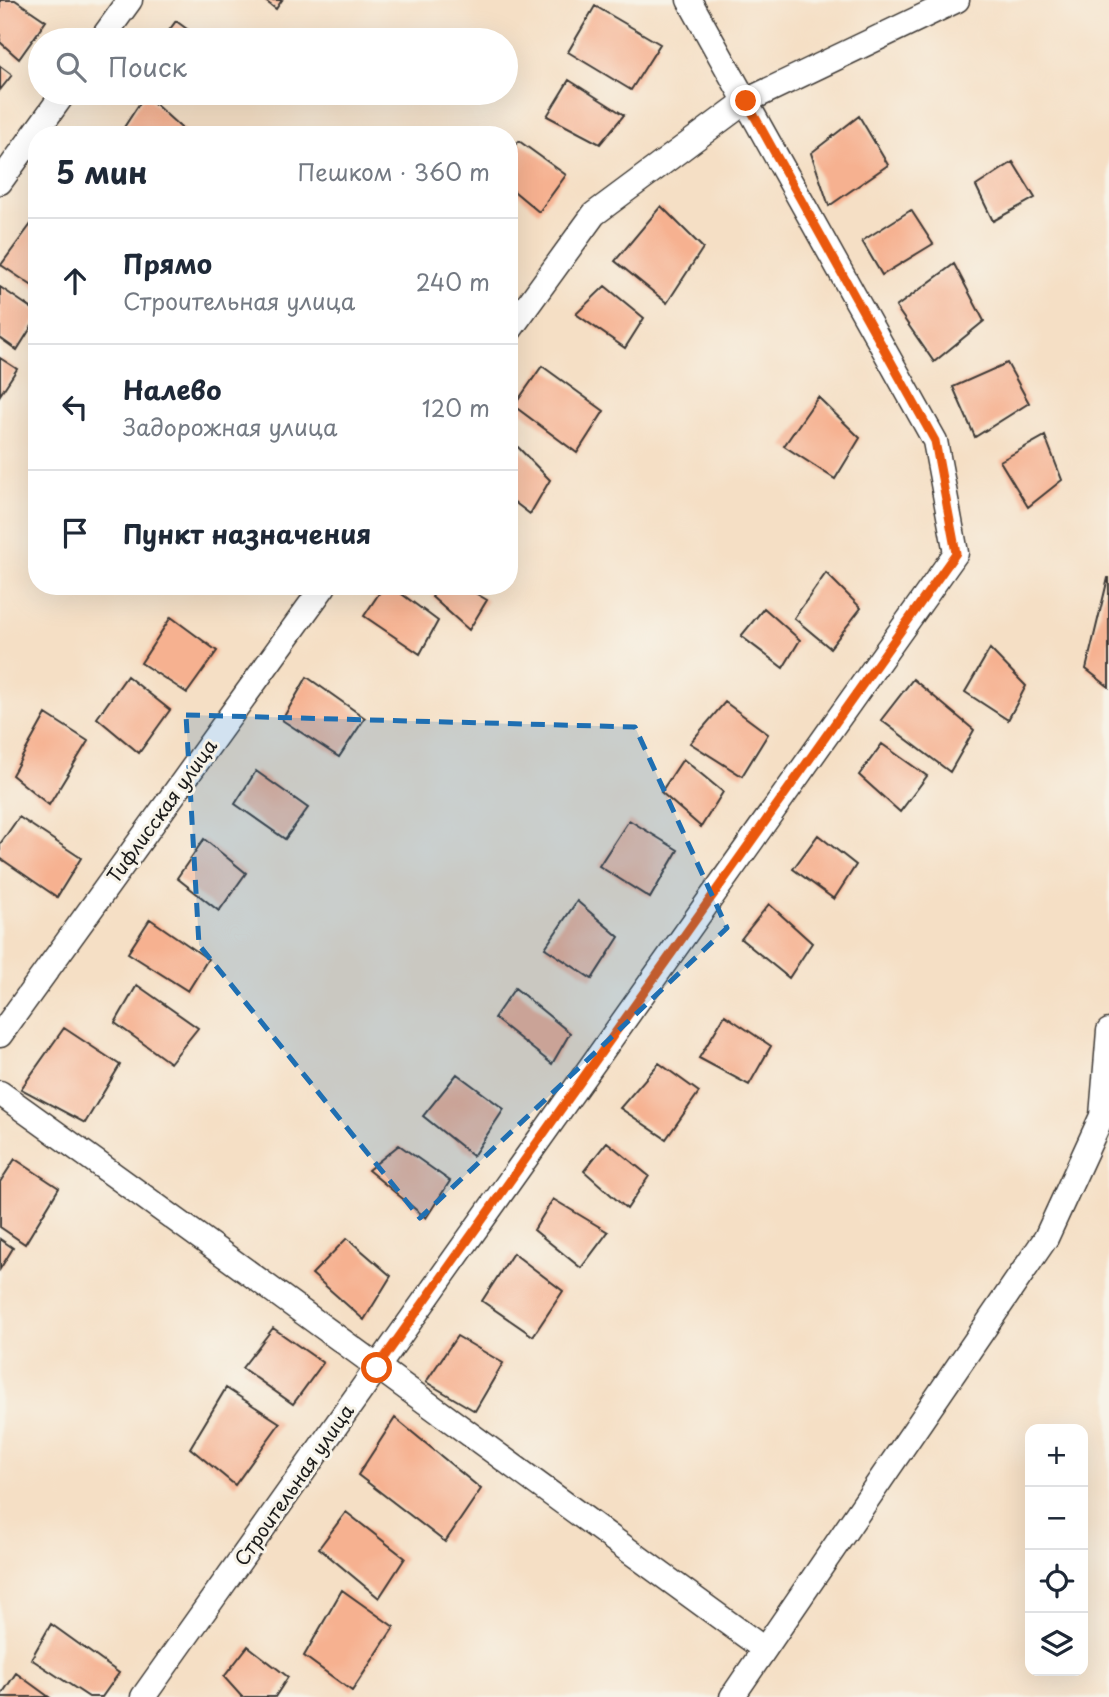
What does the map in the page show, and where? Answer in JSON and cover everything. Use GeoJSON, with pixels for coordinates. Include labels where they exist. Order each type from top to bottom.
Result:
{"type":"FeatureCollection","features":[{"type":"Feature","properties":{"kind":"street"},"geometry":{"type":"LineString","coordinates":[[110,28],[131,0]]}},
{"type":"Feature","properties":{"kind":"street"},"geometry":{"type":"LineString","coordinates":[[689,0],[746,101]]}},
{"type":"Feature","properties":{"kind":"street"},"geometry":{"type":"LineString","coordinates":[[518,319],[594,214],[746,101],[957,0]]}},
{"type":"Feature","properties":{"kind":"street","name":"Строительная улица"},"geometry":{"type":"LineString","coordinates":[[144,1697],[956,553],[935,441],[746,101]]}},
{"type":"Feature","properties":{"kind":"street"},"geometry":{"type":"LineString","coordinates":[[40,126],[55,105]]}},
{"type":"Feature","properties":{"kind":"street"},"geometry":{"type":"LineString","coordinates":[[0,182],[28,143]]}},
{"type":"Feature","properties":{"kind":"street","name":"Тифлисская улица"},"geometry":{"type":"LineString","coordinates":[[0,1035],[318,595]]}},
{"type":"Feature","properties":{"kind":"street"},"geometry":{"type":"LineString","coordinates":[[732,1697],[1046,1238],[1102,1116],[1109,1031]]}},
{"type":"Feature","properties":{"kind":"street"},"geometry":{"type":"LineString","coordinates":[[0,1093],[274,1289],[377,1368],[764,1649]]}},
{"type":"Feature","properties":{"kind":"highlighted area"},"geometry":{"type":"Polygon","coordinates":[[[186,715],[635,727],[727,928],[420,1218],[199,945],[186,715]]]}},
{"type":"Feature","properties":{"kind":"building"},"geometry":{"type":"Polygon","coordinates":[[[0,0],[15,0],[46,21],[41,28],[28,28],[28,46],[19,59],[0,42],[0,0]]]}},
{"type":"Feature","properties":{"kind":"building"},"geometry":{"type":"Polygon","coordinates":[[[264,0],[282,0],[276,9],[264,0]]]}},
{"type":"Feature","properties":{"kind":"building"},"geometry":{"type":"Polygon","coordinates":[[[595,6],[660,44],[631,90],[568,52],[595,6]]]}},
{"type":"Feature","properties":{"kind":"building"},"geometry":{"type":"Polygon","coordinates":[[[176,21],[186,28],[171,28],[176,21]]]}},
{"type":"Feature","properties":{"kind":"building"},"geometry":{"type":"Polygon","coordinates":[[[0,66],[12,75],[0,90],[0,66]]]}},
{"type":"Feature","properties":{"kind":"building"},"geometry":{"type":"Polygon","coordinates":[[[569,80],[624,115],[600,144],[547,116],[569,80]]]}},
{"type":"Feature","properties":{"kind":"building"},"geometry":{"type":"Polygon","coordinates":[[[138,105],[156,105],[179,126],[125,126],[138,105]]]}},
{"type":"Feature","properties":{"kind":"building"},"geometry":{"type":"Polygon","coordinates":[[[859,116],[888,165],[829,206],[811,153],[859,116]]]}},
{"type":"Feature","properties":{"kind":"building"},"geometry":{"type":"Polygon","coordinates":[[[518,142],[566,175],[539,212],[518,194],[518,142]]]}},
{"type":"Feature","properties":{"kind":"building"},"geometry":{"type":"Polygon","coordinates":[[[1013,162],[1035,198],[993,221],[976,186],[1013,162]]]}},
{"type":"Feature","properties":{"kind":"building"},"geometry":{"type":"Polygon","coordinates":[[[661,206],[703,248],[667,303],[615,261],[661,206]]]}},
{"type":"Feature","properties":{"kind":"building"},"geometry":{"type":"Polygon","coordinates":[[[911,210],[933,244],[882,275],[862,241],[911,210]]]}},
{"type":"Feature","properties":{"kind":"building"},"geometry":{"type":"Polygon","coordinates":[[[28,228],[28,283],[1,265],[28,228]]]}},
{"type":"Feature","properties":{"kind":"building"},"geometry":{"type":"Polygon","coordinates":[[[954,264],[984,321],[934,362],[896,307],[954,264]]]}},
{"type":"Feature","properties":{"kind":"building"},"geometry":{"type":"Polygon","coordinates":[[[605,286],[644,318],[625,348],[576,314],[605,286]]]}},
{"type":"Feature","properties":{"kind":"building"},"geometry":{"type":"Polygon","coordinates":[[[0,287],[28,306],[28,332],[17,350],[0,338],[0,287]]]}},
{"type":"Feature","properties":{"kind":"building"},"geometry":{"type":"Polygon","coordinates":[[[0,358],[17,369],[0,395],[0,358]]]}},
{"type":"Feature","properties":{"kind":"building"},"geometry":{"type":"Polygon","coordinates":[[[1007,363],[1029,403],[975,437],[953,387],[1007,363]]]}},
{"type":"Feature","properties":{"kind":"building"},"geometry":{"type":"Polygon","coordinates":[[[542,366],[604,411],[577,453],[518,409],[518,400],[542,366]]]}},
{"type":"Feature","properties":{"kind":"building"},"geometry":{"type":"Polygon","coordinates":[[[818,397],[860,438],[835,479],[784,446],[818,397]]]}},
{"type":"Feature","properties":{"kind":"building"},"geometry":{"type":"Polygon","coordinates":[[[1045,436],[1062,480],[1028,507],[1000,461],[1045,436]]]}},
{"type":"Feature","properties":{"kind":"building"},"geometry":{"type":"Polygon","coordinates":[[[518,447],[550,480],[530,514],[518,505],[518,447]]]}},
{"type":"Feature","properties":{"kind":"building"},"geometry":{"type":"Polygon","coordinates":[[[826,573],[861,608],[830,648],[794,618],[826,573]]]}},
{"type":"Feature","properties":{"kind":"building"},"geometry":{"type":"Polygon","coordinates":[[[1109,578],[1109,687],[1086,669],[1109,578]]]}},
{"type":"Feature","properties":{"kind":"building"},"geometry":{"type":"Polygon","coordinates":[[[378,595],[403,595],[438,621],[420,654],[364,616],[378,595]]]}},
{"type":"Feature","properties":{"kind":"building"},"geometry":{"type":"Polygon","coordinates":[[[478,595],[487,600],[469,630],[432,597],[478,595]]]}},
{"type":"Feature","properties":{"kind":"building"},"geometry":{"type":"Polygon","coordinates":[[[764,608],[800,640],[783,668],[741,636],[764,608]]]}},
{"type":"Feature","properties":{"kind":"building"},"geometry":{"type":"Polygon","coordinates":[[[171,617],[217,651],[187,693],[141,663],[171,617]]]}},
{"type":"Feature","properties":{"kind":"building"},"geometry":{"type":"Polygon","coordinates":[[[990,649],[1026,686],[1008,720],[965,692],[990,649]]]}},
{"type":"Feature","properties":{"kind":"building"},"geometry":{"type":"Polygon","coordinates":[[[127,676],[170,710],[139,753],[97,718],[127,676]]]}},
{"type":"Feature","properties":{"kind":"building"},"geometry":{"type":"Polygon","coordinates":[[[307,677],[365,718],[339,757],[282,720],[307,677]]]}},
{"type":"Feature","properties":{"kind":"building"},"geometry":{"type":"Polygon","coordinates":[[[913,679],[974,730],[950,772],[881,720],[913,679]]]}},
{"type":"Feature","properties":{"kind":"building"},"geometry":{"type":"Polygon","coordinates":[[[725,702],[768,734],[742,776],[690,743],[725,702]]]}},
{"type":"Feature","properties":{"kind":"building"},"geometry":{"type":"Polygon","coordinates":[[[46,714],[88,741],[49,805],[12,775],[46,714]]]}},
{"type":"Feature","properties":{"kind":"building"},"geometry":{"type":"Polygon","coordinates":[[[882,744],[927,776],[900,812],[859,775],[882,744]]]}},
{"type":"Feature","properties":{"kind":"building"},"geometry":{"type":"Polygon","coordinates":[[[683,759],[723,792],[701,827],[661,792],[683,759]]]}},
{"type":"Feature","properties":{"kind":"building"},"geometry":{"type":"Polygon","coordinates":[[[256,771],[308,808],[285,839],[235,804],[256,771]]]}},
{"type":"Feature","properties":{"kind":"building"},"geometry":{"type":"Polygon","coordinates":[[[19,817],[81,858],[57,897],[0,858],[0,844],[19,817]]]}},
{"type":"Feature","properties":{"kind":"building"},"geometry":{"type":"Polygon","coordinates":[[[629,820],[678,850],[650,898],[599,866],[629,820]]]}},
{"type":"Feature","properties":{"kind":"building"},"geometry":{"type":"Polygon","coordinates":[[[818,835],[856,865],[834,899],[793,869],[818,835]]]}},
{"type":"Feature","properties":{"kind":"building"},"geometry":{"type":"Polygon","coordinates":[[[204,839],[246,873],[219,911],[177,878],[204,839]]]}},
{"type":"Feature","properties":{"kind":"building"},"geometry":{"type":"Polygon","coordinates":[[[577,901],[619,937],[592,979],[545,948],[577,901]]]}},
{"type":"Feature","properties":{"kind":"building"},"geometry":{"type":"Polygon","coordinates":[[[769,904],[812,943],[789,978],[741,939],[769,904]]]}},
{"type":"Feature","properties":{"kind":"building"},"geometry":{"type":"Polygon","coordinates":[[[150,919],[208,959],[188,991],[128,953],[150,919]]]}},
{"type":"Feature","properties":{"kind":"building"},"geometry":{"type":"Polygon","coordinates":[[[137,985],[198,1028],[170,1063],[115,1023],[137,985]]]}},
{"type":"Feature","properties":{"kind":"building"},"geometry":{"type":"Polygon","coordinates":[[[515,988],[570,1033],[552,1064],[494,1018],[515,988]]]}},
{"type":"Feature","properties":{"kind":"building"},"geometry":{"type":"Polygon","coordinates":[[[725,1015],[771,1046],[749,1085],[699,1058],[725,1015]]]}},
{"type":"Feature","properties":{"kind":"building"},"geometry":{"type":"Polygon","coordinates":[[[64,1028],[120,1065],[85,1123],[21,1089],[64,1028]]]}},
{"type":"Feature","properties":{"kind":"building"},"geometry":{"type":"Polygon","coordinates":[[[659,1063],[699,1092],[666,1139],[620,1108],[659,1063]]]}},
{"type":"Feature","properties":{"kind":"building"},"geometry":{"type":"Polygon","coordinates":[[[457,1074],[504,1109],[473,1156],[423,1116],[457,1074]]]}},
{"type":"Feature","properties":{"kind":"building"},"geometry":{"type":"Polygon","coordinates":[[[607,1142],[649,1176],[627,1209],[584,1171],[607,1142]]]}},
{"type":"Feature","properties":{"kind":"building"},"geometry":{"type":"Polygon","coordinates":[[[399,1145],[450,1181],[426,1218],[368,1170],[399,1145]]]}},
{"type":"Feature","properties":{"kind":"building"},"geometry":{"type":"Polygon","coordinates":[[[15,1159],[59,1188],[25,1244],[0,1227],[0,1182],[15,1159]]]}},
{"type":"Feature","properties":{"kind":"building"},"geometry":{"type":"Polygon","coordinates":[[[553,1199],[608,1232],[581,1268],[534,1230],[553,1199]]]}},
{"type":"Feature","properties":{"kind":"building"},"geometry":{"type":"Polygon","coordinates":[[[347,1238],[391,1276],[364,1320],[312,1274],[347,1238]]]}},
{"type":"Feature","properties":{"kind":"building"},"geometry":{"type":"Polygon","coordinates":[[[0,1239],[13,1248],[0,1269],[0,1239]]]}},
{"type":"Feature","properties":{"kind":"building"},"geometry":{"type":"Polygon","coordinates":[[[513,1253],[563,1291],[533,1336],[482,1301],[513,1253]]]}},
{"type":"Feature","properties":{"kind":"building"},"geometry":{"type":"Polygon","coordinates":[[[273,1328],[323,1363],[293,1404],[242,1368],[273,1328]]]}},
{"type":"Feature","properties":{"kind":"building"},"geometry":{"type":"Polygon","coordinates":[[[457,1336],[503,1363],[475,1411],[426,1382],[457,1336]]]}},
{"type":"Feature","properties":{"kind":"building"},"geometry":{"type":"Polygon","coordinates":[[[226,1388],[280,1423],[235,1485],[190,1448],[226,1388]]]}},
{"type":"Feature","properties":{"kind":"building"},"geometry":{"type":"Polygon","coordinates":[[[395,1418],[481,1489],[445,1542],[358,1475],[395,1418]]]}},
{"type":"Feature","properties":{"kind":"building"},"geometry":{"type":"Polygon","coordinates":[[[346,1512],[405,1558],[379,1598],[319,1548],[346,1512]]]}},
{"type":"Feature","properties":{"kind":"building"},"geometry":{"type":"Polygon","coordinates":[[[342,1590],[394,1627],[352,1691],[304,1656],[342,1590]]]}},
{"type":"Feature","properties":{"kind":"building"},"geometry":{"type":"Polygon","coordinates":[[[51,1624],[119,1673],[102,1697],[89,1697],[31,1659],[51,1624]]]}},
{"type":"Feature","properties":{"kind":"building"},"geometry":{"type":"Polygon","coordinates":[[[248,1646],[288,1677],[275,1697],[242,1697],[224,1677],[248,1646]]]}},
{"type":"Feature","properties":{"kind":"building"},"geometry":{"type":"Polygon","coordinates":[[[16,1673],[49,1697],[0,1697],[16,1673]]]}},
{"type":"Feature","properties":{"kind":"route"},"geometry":{"type":"LineString","coordinates":[[377,1368],[956,553],[935,441],[746,101]]}}]}
